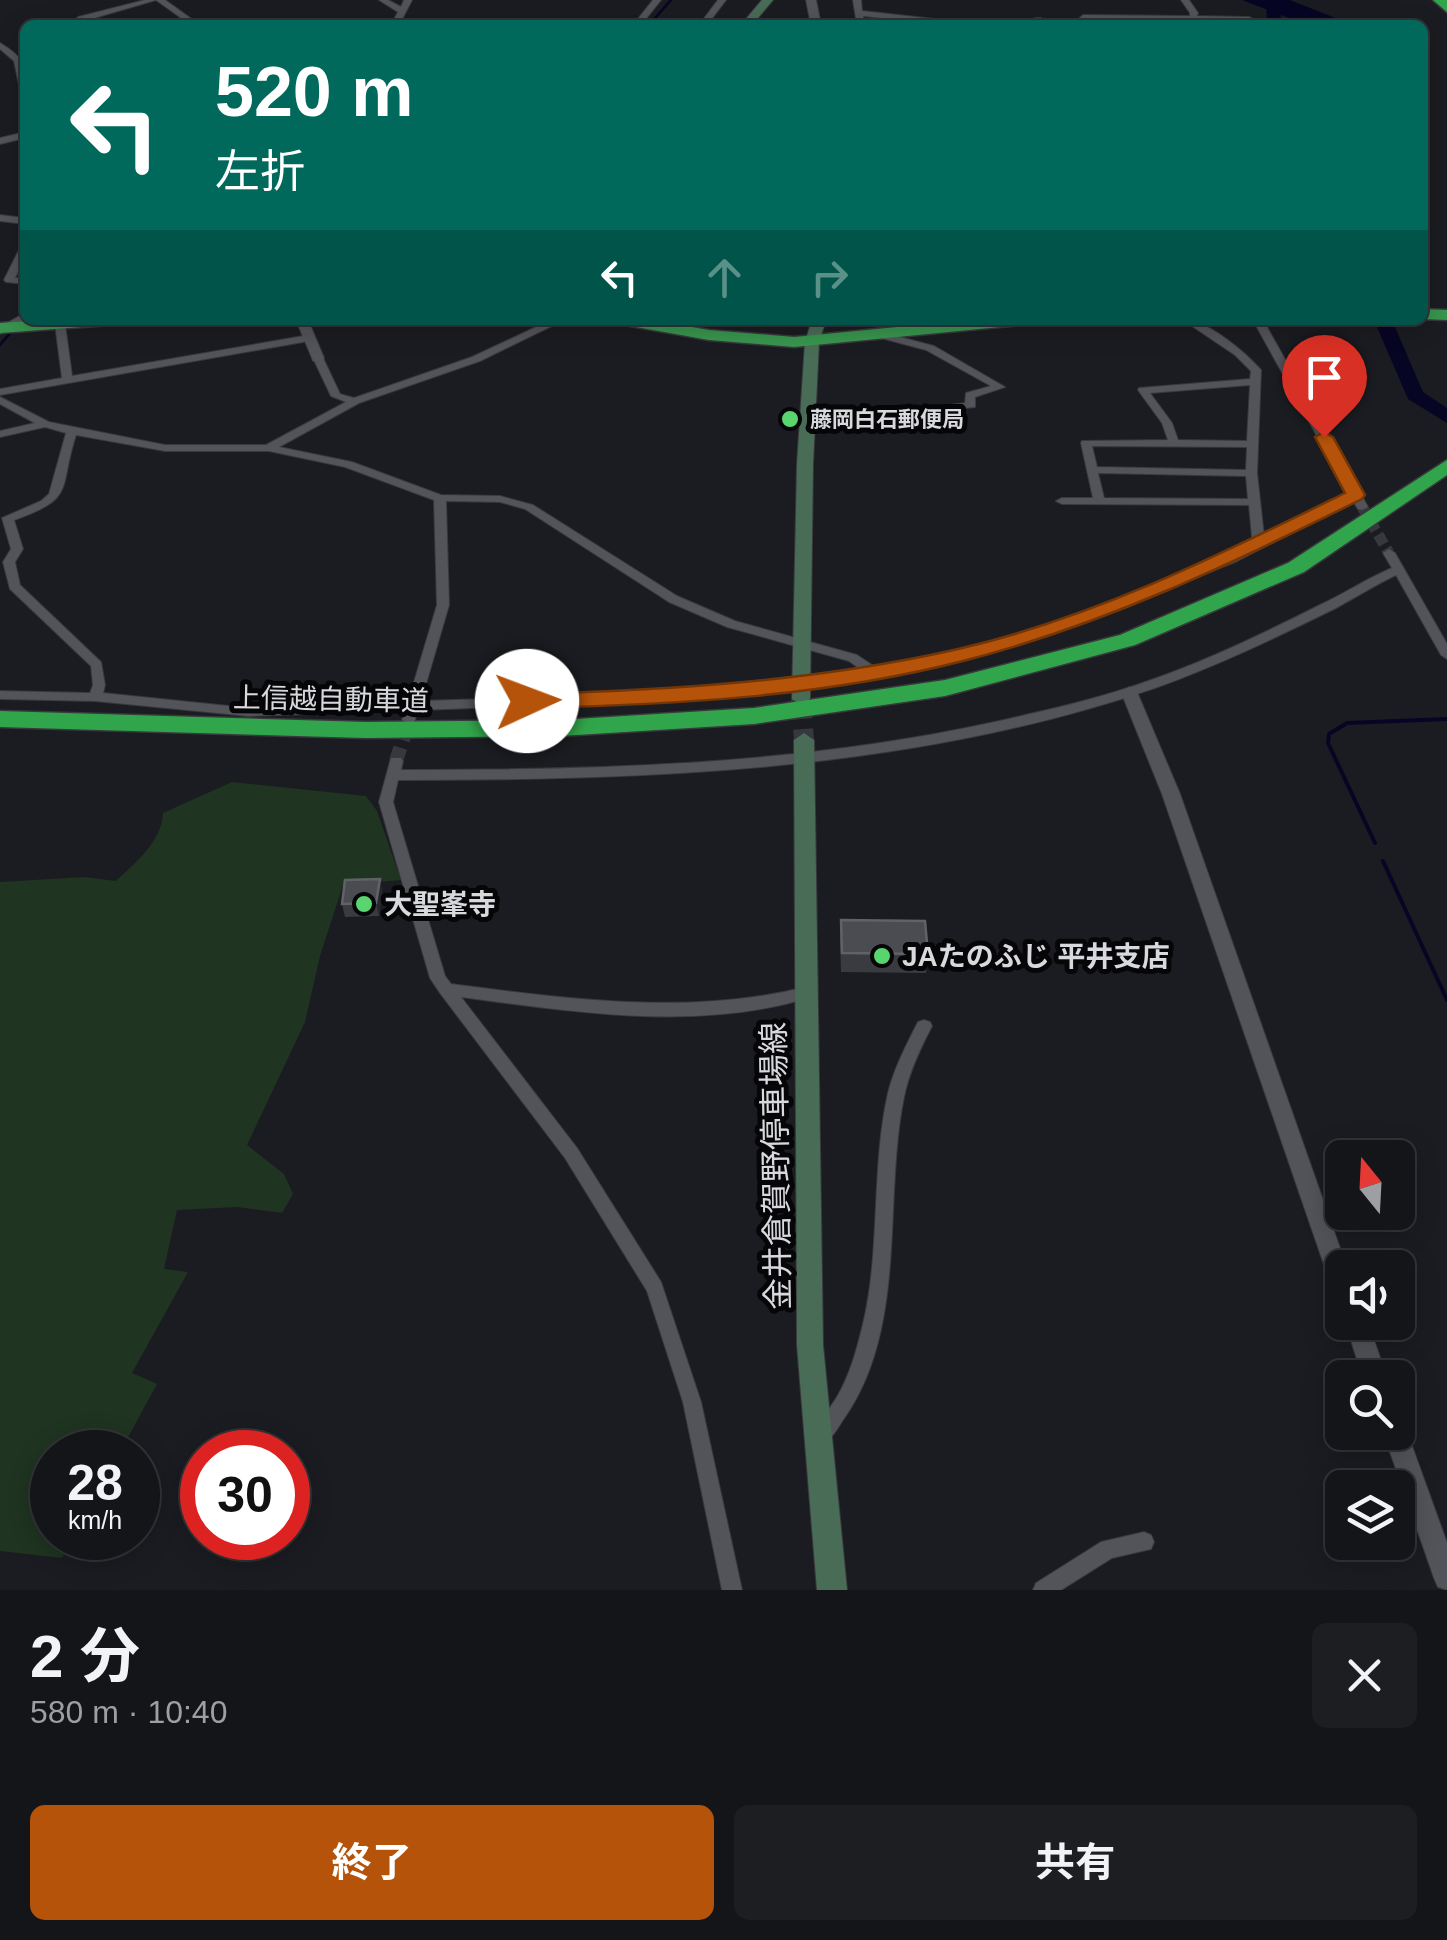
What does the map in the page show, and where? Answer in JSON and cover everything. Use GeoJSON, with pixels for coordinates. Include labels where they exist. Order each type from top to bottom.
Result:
{"type":"FeatureCollection","features":[{"type":"Feature","properties":{"kind":"highway"},"geometry":{"type":"LineString","coordinates":[[1440,0],[1447,8]]}},
{"type":"Feature","properties":{"kind":"highway"},"geometry":{"type":"LineString","coordinates":[[1,329],[48,325]]}},
{"type":"Feature","properties":{"kind":"highway"},"geometry":{"type":"LineString","coordinates":[[655,325],[740,339],[812,342],[978,325]]}},
{"type":"Feature","properties":{"kind":"highway","name":"上信越自動車道"},"geometry":{"type":"LineString","coordinates":[[0,735],[476,747],[698,737],[860,718],[1002,690],[1158,643],[1290,587],[1418,501],[1447,466]]}},
{"type":"Feature","properties":{"kind":"highway","name":"上信越自動車道"},"geometry":{"type":"LineString","coordinates":[[0,719],[347,731],[551,730],[698,721],[886,698],[1045,662],[1190,614],[1447,489]]}},
{"type":"Feature","properties":{"kind":"main road"},"geometry":{"type":"LineString","coordinates":[[750,20],[768,0]]}},
{"type":"Feature","properties":{"kind":"main road"},"geometry":{"type":"LineString","coordinates":[[802,690],[812,342],[817,325]]}},
{"type":"Feature","properties":{"kind":"main road","name":"金井倉賀野停車場線"},"geometry":{"type":"LineString","coordinates":[[805,748],[810,1345],[832,1590]]}},
{"type":"Feature","properties":{"kind":"street"},"geometry":{"type":"LineString","coordinates":[[80,20],[156,0],[188,20]]}},
{"type":"Feature","properties":{"kind":"street"},"geometry":{"type":"LineString","coordinates":[[382,0],[402,11]]}},
{"type":"Feature","properties":{"kind":"street"},"geometry":{"type":"LineString","coordinates":[[398,20],[408,0]]}},
{"type":"Feature","properties":{"kind":"street"},"geometry":{"type":"LineString","coordinates":[[641,20],[657,0]]}},
{"type":"Feature","properties":{"kind":"street"},"geometry":{"type":"LineString","coordinates":[[707,20],[722,0]]}},
{"type":"Feature","properties":{"kind":"street"},"geometry":{"type":"LineString","coordinates":[[856,0],[861,20]]}},
{"type":"Feature","properties":{"kind":"street"},"geometry":{"type":"LineString","coordinates":[[860,14],[921,20]]}},
{"type":"Feature","properties":{"kind":"street"},"geometry":{"type":"LineString","coordinates":[[1080,20],[1165,20]]}},
{"type":"Feature","properties":{"kind":"street"},"geometry":{"type":"LineString","coordinates":[[20,258],[9,280],[20,281]]}},
{"type":"Feature","properties":{"kind":"street"},"geometry":{"type":"LineString","coordinates":[[60,325],[68,380]]}},
{"type":"Feature","properties":{"kind":"street"},"geometry":{"type":"LineString","coordinates":[[304,325],[336,396],[355,401]]}},
{"type":"Feature","properties":{"kind":"street"},"geometry":{"type":"LineString","coordinates":[[269,448],[292,439],[355,401],[476,359],[548,325]]}},
{"type":"Feature","properties":{"kind":"street"},"geometry":{"type":"LineString","coordinates":[[1195,325],[1252,364],[1253,502],[1258,537],[1265,543]]}},
{"type":"Feature","properties":{"kind":"street"},"geometry":{"type":"LineString","coordinates":[[0,696],[95,696],[227,712],[802,690],[1026,636],[1192,576],[1359,501],[1261,325]]}},
{"type":"Feature","properties":{"kind":"street"},"geometry":{"type":"LineString","coordinates":[[886,336],[930,348],[1000,387],[970,395],[972,405],[932,410]]}},
{"type":"Feature","properties":{"kind":"street"},"geometry":{"type":"LineString","coordinates":[[0,396],[68,380],[310,338]]}},
{"type":"Feature","properties":{"kind":"street"},"geometry":{"type":"LineString","coordinates":[[1174,443],[1167,423],[1143,390],[1255,382]]}},
{"type":"Feature","properties":{"kind":"street"},"geometry":{"type":"LineString","coordinates":[[0,396],[45,424],[72,430],[165,448],[269,448],[348,464],[440,498],[500,499],[529,507],[674,599],[731,624],[853,658],[873,672]]}},
{"type":"Feature","properties":{"kind":"street"},"geometry":{"type":"LineString","coordinates":[[0,434],[45,424]]}},
{"type":"Feature","properties":{"kind":"street"},"geometry":{"type":"LineString","coordinates":[[72,430],[57,496],[48,505],[4,519],[17,548],[4,563],[14,586],[97,665],[99,686],[95,696]]}},
{"type":"Feature","properties":{"kind":"street"},"geometry":{"type":"LineString","coordinates":[[1098,501],[1086,443],[1251,444]]}},
{"type":"Feature","properties":{"kind":"street"},"geometry":{"type":"LineString","coordinates":[[1092,470],[1251,473]]}},
{"type":"Feature","properties":{"kind":"street"},"geometry":{"type":"LineString","coordinates":[[409,720],[443,604],[440,498]]}},
{"type":"Feature","properties":{"kind":"street"},"geometry":{"type":"LineString","coordinates":[[1062,501],[1253,502]]}},
{"type":"Feature","properties":{"kind":"street"},"geometry":{"type":"LineString","coordinates":[[1389,553],[1447,656]]}},
{"type":"Feature","properties":{"kind":"street"},"geometry":{"type":"LineString","coordinates":[[732,1590],[692,1402],[655,1288],[572,1153],[445,989],[386,802],[394,768],[599,773],[951,734],[1129,692],[1252,643],[1398,570]]}},
{"type":"Feature","properties":{"kind":"street"},"geometry":{"type":"LineString","coordinates":[[1129,692],[1171,794],[1330,1250]]}},
{"type":"Feature","properties":{"kind":"street"},"geometry":{"type":"LineString","coordinates":[[445,989],[611,1007],[767,1006],[806,993]]}},
{"type":"Feature","properties":{"kind":"street"},"geometry":{"type":"LineString","coordinates":[[816,1442],[855,1386],[876,1299],[894,1105],[906,1062],[924,1026]]}},
{"type":"Feature","properties":{"kind":"street"},"geometry":{"type":"LineString","coordinates":[[1401,1450],[1447,1578]]}},
{"type":"Feature","properties":{"kind":"street"},"geometry":{"type":"LineString","coordinates":[[1043,1590],[1108,1548],[1144,1542]]}},
{"type":"Feature","properties":{"kind":"green space"},"geometry":{"type":"Polygon","coordinates":[[[232,782],[366,796],[377,811],[401,880],[343,885],[320,956],[305,1022],[247,1145],[284,1174],[293,1194],[282,1213],[237,1207],[177,1210],[164,1269],[188,1272],[132,1373],[157,1384],[132,1430],[30,1430],[30,1554],[0,1551],[0,882],[84,877],[116,881],[153,842],[163,813],[232,782]]]}},
{"type":"Feature","properties":{"kind":"water"},"geometry":{"type":"Polygon","coordinates":[[[1242,0],[1290,0],[1340,20],[1294,20],[1242,0]]]}},
{"type":"Feature","properties":{"kind":"building"},"geometry":{"type":"Polygon","coordinates":[[[380,879],[376,903],[342,904],[345,880],[380,879]]]}},
{"type":"Feature","properties":{"kind":"building"},"geometry":{"type":"Polygon","coordinates":[[[841,920],[925,921],[928,954],[842,953],[841,920]]]}},
{"type":"Feature","properties":{"kind":"waterway"},"geometry":{"type":"LineString","coordinates":[[653,20],[671,0]]}},
{"type":"Feature","properties":{"kind":"waterway"},"geometry":{"type":"LineString","coordinates":[[1273,0],[1274,20]]}},
{"type":"Feature","properties":{"kind":"waterway"},"geometry":{"type":"LineString","coordinates":[[1385,325],[1415,395],[1447,417]]}},
{"type":"Feature","properties":{"kind":"waterway"},"geometry":{"type":"LineString","coordinates":[[0,345],[11,332]]}},
{"type":"Feature","properties":{"kind":"waterway"},"geometry":{"type":"LineString","coordinates":[[1375,843],[1328,743],[1329,734],[1347,723],[1447,719]]}},
{"type":"Feature","properties":{"kind":"waterway"},"geometry":{"type":"LineString","coordinates":[[1383,861],[1447,1000]]}},
{"type":"Feature","properties":{"kind":"tunnel"},"geometry":{"type":"LineString","coordinates":[[1362,507],[1389,553]]}},
{"type":"Feature","properties":{"kind":"tunnel"},"geometry":{"type":"LineString","coordinates":[[801,699],[804,740]]}},
{"type":"Feature","properties":{"kind":"tunnel"},"geometry":{"type":"LineString","coordinates":[[396,761],[408,724]]}},
{"type":"Feature","properties":{"kind":"place","name":"藤岡白石郵便局"},"geometry":{"type":"Point","coordinates":[790,419]}},
{"type":"Feature","properties":{"kind":"place","name":"大聖峯寺"},"geometry":{"type":"Point","coordinates":[364,904]}},
{"type":"Feature","properties":{"kind":"place","name":"JAたのふじ 平井支店"},"geometry":{"type":"Point","coordinates":[882,956]}},
{"type":"Feature","properties":{"kind":"route"},"geometry":{"type":"LineString","coordinates":[[527,701],[640,698],[839,677],[991,648],[1192,576],[1356,495],[1324,437]]}}]}
